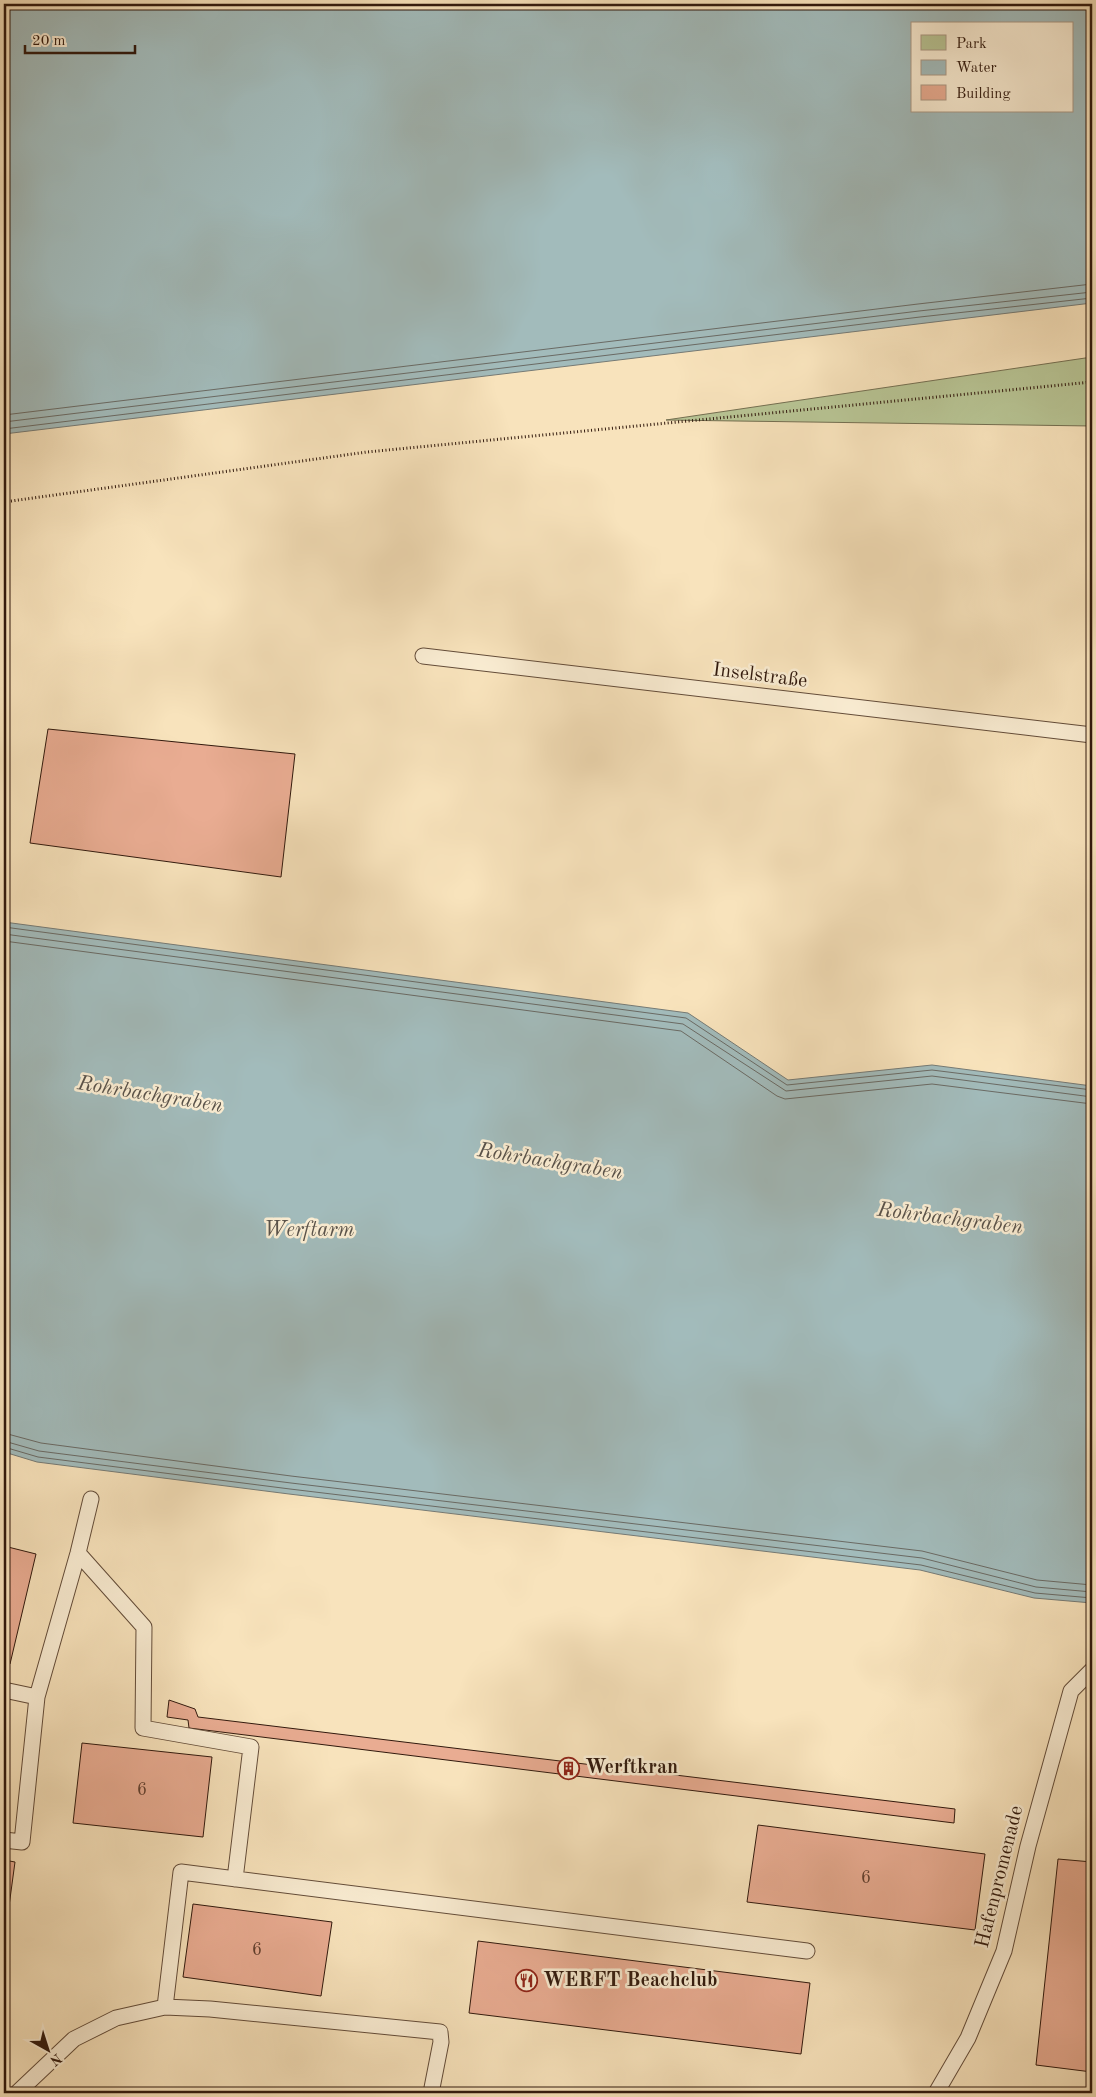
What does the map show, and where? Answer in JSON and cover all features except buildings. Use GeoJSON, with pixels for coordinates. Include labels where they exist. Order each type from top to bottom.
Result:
{"type":"FeatureCollection","features":[{"type":"Feature","properties":{"kind":"lane","name":"Inselstraße"},"geometry":{"type":"LineString","coordinates":[[423,656],[1092,735]]}},
{"type":"Feature","properties":{"kind":"lane"},"geometry":{"type":"LineString","coordinates":[[4,1840],[22,1842],[37,1697],[78,1553],[91,1499]]}},
{"type":"Feature","properties":{"kind":"lane"},"geometry":{"type":"LineString","coordinates":[[78,1553],[144,1627],[143,1728],[251,1746],[235,1879]]}},
{"type":"Feature","properties":{"kind":"lane","name":"Hafenpromenade"},"geometry":{"type":"LineString","coordinates":[[936,2093],[968,2038],[1004,1951],[1028,1846],[1071,1691],[1092,1670]]}},
{"type":"Feature","properties":{"kind":"lane"},"geometry":{"type":"LineString","coordinates":[[4,1690],[37,1697]]}},
{"type":"Feature","properties":{"kind":"lane"},"geometry":{"type":"LineString","coordinates":[[165,2007],[181,1872],[807,1951]]}},
{"type":"Feature","properties":{"kind":"lane"},"geometry":{"type":"LineString","coordinates":[[17,2093],[74,2040],[116,2018],[165,2007],[210,2009],[440,2032],[441,2042],[431,2093]]}},
{"type":"Feature","properties":{"kind":"path"},"geometry":{"type":"LineString","coordinates":[[4,502],[367,452],[1092,382]]}},
{"type":"Feature","properties":{"kind":"green space"},"geometry":{"type":"Polygon","coordinates":[[[1092,357],[1092,426],[666,420],[1092,357]]]}},
{"type":"Feature","properties":{"kind":"water"},"geometry":{"type":"Polygon","coordinates":[[[4,4],[1092,4],[1092,303],[4,434],[4,4]]]}},
{"type":"Feature","properties":{"kind":"water","name":"Werftarm"},"geometry":{"type":"Polygon","coordinates":[[[4,922],[688,1013],[788,1080],[932,1065],[1092,1086],[1092,1603],[1034,1598],[920,1570],[37,1462],[4,1452],[4,922]]]}},
{"type":"Feature","properties":{"kind":"place","name":"Werftkran"},"geometry":{"type":"Point","coordinates":[569,1768]}},
{"type":"Feature","properties":{"kind":"place","name":"WERFT Beachclub"},"geometry":{"type":"Point","coordinates":[527,1981]}},
{"type":"Feature","properties":{"kind":"water label","name":"Rohrbachgraben"},"geometry":{"type":"Point","coordinates":[150,1095]}},
{"type":"Feature","properties":{"kind":"water label","name":"Rohrbachgraben"},"geometry":{"type":"Point","coordinates":[550,1162]}},
{"type":"Feature","properties":{"kind":"water label","name":"Rohrbachgraben"},"geometry":{"type":"Point","coordinates":[950,1219]}}]}
